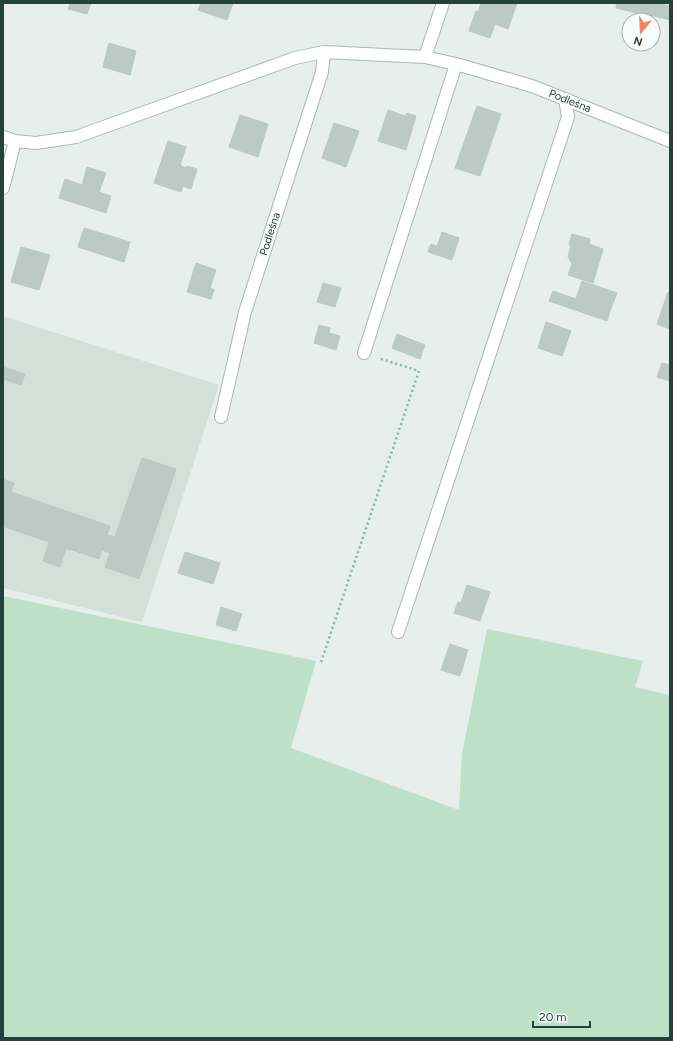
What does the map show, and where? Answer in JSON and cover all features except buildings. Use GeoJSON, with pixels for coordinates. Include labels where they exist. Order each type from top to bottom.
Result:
{"type":"FeatureCollection","features":[{"type":"Feature","properties":{"kind":"street"},"geometry":{"type":"LineString","coordinates":[[425,57],[443,3]]}},
{"type":"Feature","properties":{"kind":"street","name":"Podleśna"},"geometry":{"type":"LineString","coordinates":[[221,417],[245,312],[322,72],[324,52]]}},
{"type":"Feature","properties":{"kind":"street","name":"Podleśna"},"geometry":{"type":"LineString","coordinates":[[3,137],[15,141],[36,143],[76,137],[295,58],[324,52],[425,57],[456,64],[532,86],[670,141]]}},
{"type":"Feature","properties":{"kind":"street"},"geometry":{"type":"LineString","coordinates":[[364,353],[456,64]]}},
{"type":"Feature","properties":{"kind":"street"},"geometry":{"type":"LineString","coordinates":[[398,632],[568,117],[565,99]]}},
{"type":"Feature","properties":{"kind":"street"},"geometry":{"type":"LineString","coordinates":[[3,188],[15,141]]}},
{"type":"Feature","properties":{"kind":"path"},"geometry":{"type":"LineString","coordinates":[[321,662],[419,371],[364,353]]}},
{"type":"Feature","properties":{"kind":"shaded area"},"geometry":{"type":"Polygon","coordinates":[[[3,316],[219,385],[142,622],[3,588],[3,316]]]}},
{"type":"Feature","properties":{"kind":"green space"},"geometry":{"type":"Polygon","coordinates":[[[3,596],[316,661],[291,748],[459,810],[462,754],[487,629],[643,661],[635,687],[670,695],[670,1038],[3,1038],[3,596]]]}}]}
